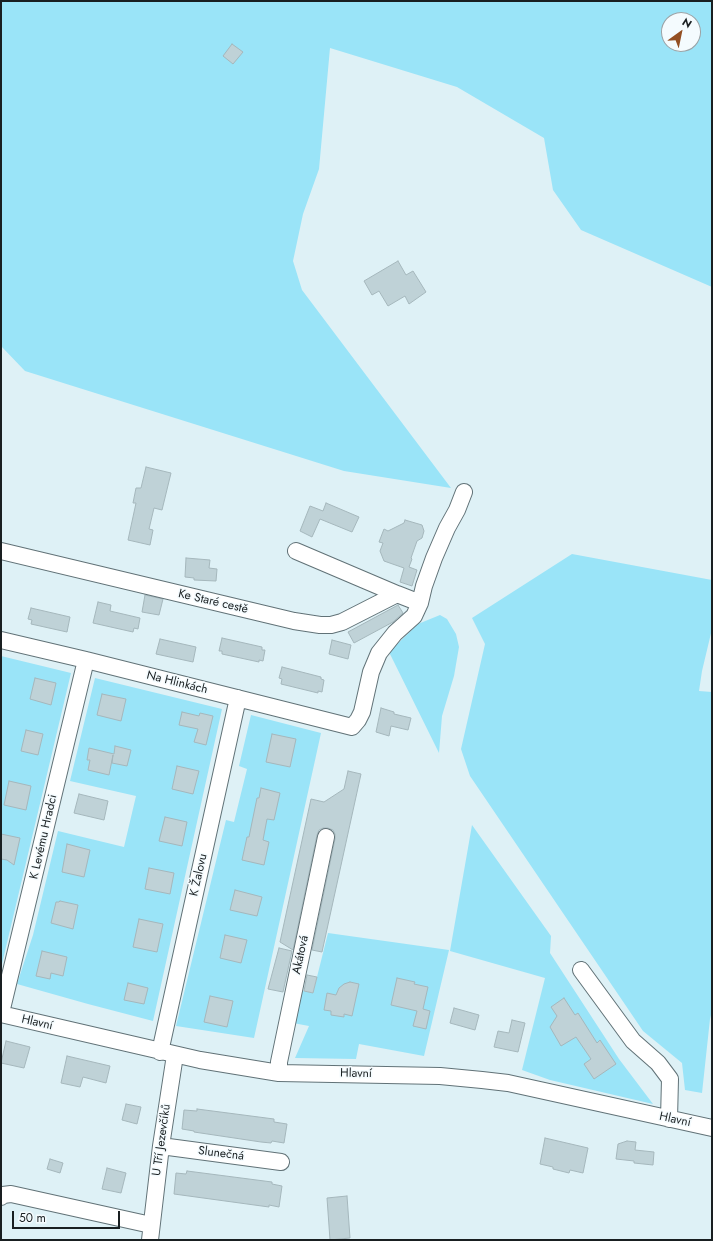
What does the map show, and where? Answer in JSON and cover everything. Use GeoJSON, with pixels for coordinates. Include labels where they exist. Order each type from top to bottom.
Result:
{"type":"FeatureCollection","features":[{"type":"Feature","properties":{"kind":"street"},"geometry":{"type":"LineString","coordinates":[[296,551],[420,603],[424,586],[434,558],[464,492]]}},
{"type":"Feature","properties":{"kind":"street","name":"Ke Staré cestě"},"geometry":{"type":"LineString","coordinates":[[1,551],[294,621],[320,625],[331,626],[342,622],[397,594]]}},
{"type":"Feature","properties":{"kind":"street","name":"Na Hlinkách"},"geometry":{"type":"LineString","coordinates":[[1,640],[352,726],[358,720],[362,712],[371,672],[379,653],[395,633],[414,616],[420,603]]}},
{"type":"Feature","properties":{"kind":"street","name":"K Levému Hradci"},"geometry":{"type":"LineString","coordinates":[[1,1014],[86,660]]}},
{"type":"Feature","properties":{"kind":"street","name":"K Žalovu"},"geometry":{"type":"LineString","coordinates":[[167,1054],[238,698]]}},
{"type":"Feature","properties":{"kind":"street","name":"Akátová"},"geometry":{"type":"LineString","coordinates":[[279,1073],[279,1062],[326,837]]}},
{"type":"Feature","properties":{"kind":"street"},"geometry":{"type":"LineString","coordinates":[[581,970],[633,1041],[658,1063],[670,1079],[669,1119]]}},
{"type":"Feature","properties":{"kind":"street","name":"Hlavní"},"geometry":{"type":"LineString","coordinates":[[1,1014],[167,1054],[279,1073],[440,1076],[508,1083],[712,1128]]}},
{"type":"Feature","properties":{"kind":"street","name":"U Tří Jezevčíků"},"geometry":{"type":"LineString","coordinates":[[1,1197],[3,1195],[11,1194],[150,1233],[161,1146],[167,1054]]}},
{"type":"Feature","properties":{"kind":"street","name":"Slunečná"},"geometry":{"type":"LineString","coordinates":[[161,1146],[281,1162]]}},
{"type":"Feature","properties":{"kind":"shaded area"},"geometry":{"type":"Polygon","coordinates":[[[1,1],[712,1],[712,287],[581,230],[553,190],[544,138],[457,87],[330,48],[319,169],[303,214],[293,261],[302,290],[451,488],[344,471],[25,371],[1,346],[1,1]]]}},
{"type":"Feature","properties":{"kind":"shaded area"},"geometry":{"type":"Polygon","coordinates":[[[572,554],[712,580],[712,629],[699,691],[712,692],[712,1011],[702,1093],[685,1090],[682,1063],[643,1031],[470,776],[461,749],[485,644],[472,618],[572,554]]]}},
{"type":"Feature","properties":{"kind":"shaded area"},"geometry":{"type":"Polygon","coordinates":[[[440,615],[447,619],[456,634],[459,647],[454,676],[442,716],[439,753],[389,652],[418,624],[440,615]]]}},
{"type":"Feature","properties":{"kind":"shaded area"},"geometry":{"type":"Polygon","coordinates":[[[1,656],[71,673],[1,968],[1,656]]]}},
{"type":"Feature","properties":{"kind":"shaded area"},"geometry":{"type":"Polygon","coordinates":[[[95,678],[222,709],[153,1021],[17,984],[33,935],[58,831],[124,847],[136,796],[70,781],[95,678]]]}},
{"type":"Feature","properties":{"kind":"shaded area"},"geometry":{"type":"Polygon","coordinates":[[[251,715],[321,733],[254,1038],[176,1026],[226,820],[234,822],[247,769],[239,766],[251,715]]]}},
{"type":"Feature","properties":{"kind":"shaded area"},"geometry":{"type":"Polygon","coordinates":[[[472,825],[551,936],[550,953],[619,1059],[653,1104],[550,1080],[522,1070],[545,978],[450,951],[472,825]]]}},
{"type":"Feature","properties":{"kind":"shaded area"},"geometry":{"type":"Polygon","coordinates":[[[328,933],[449,950],[424,1056],[359,1044],[356,1059],[295,1058],[309,1026],[293,1023],[300,990],[313,993],[328,933]]]}},
{"type":"Feature","properties":{"kind":"building"},"geometry":{"type":"Polygon","coordinates":[[[232,44],[243,52],[233,64],[223,56],[232,44]]]}},
{"type":"Feature","properties":{"kind":"building"},"geometry":{"type":"Polygon","coordinates":[[[398,261],[406,275],[413,271],[426,292],[409,304],[405,296],[388,306],[379,291],[372,295],[364,281],[398,261]]]}},
{"type":"Feature","properties":{"kind":"building"},"geometry":{"type":"Polygon","coordinates":[[[146,467],[171,473],[162,510],[154,508],[149,529],[153,530],[150,545],[128,540],[136,503],[133,503],[136,488],[141,488],[146,467]]]}},
{"type":"Feature","properties":{"kind":"building"},"geometry":{"type":"Polygon","coordinates":[[[326,503],[359,517],[352,532],[320,519],[312,537],[300,531],[310,506],[323,511],[326,503]]]}},
{"type":"Feature","properties":{"kind":"building"},"geometry":{"type":"Polygon","coordinates":[[[405,520],[422,525],[424,531],[422,538],[417,541],[409,567],[417,570],[412,586],[400,582],[404,568],[384,561],[380,551],[383,543],[379,542],[384,529],[388,531],[404,523],[405,520]]]}},
{"type":"Feature","properties":{"kind":"building"},"geometry":{"type":"Polygon","coordinates":[[[186,558],[210,560],[209,568],[217,569],[216,581],[194,580],[194,578],[185,577],[186,558]]]}},
{"type":"Feature","properties":{"kind":"building"},"geometry":{"type":"Polygon","coordinates":[[[145,595],[163,599],[159,615],[142,612],[145,595]]]}},
{"type":"Feature","properties":{"kind":"building"},"geometry":{"type":"Polygon","coordinates":[[[98,602],[111,605],[110,611],[140,618],[138,629],[134,628],[133,632],[93,623],[98,602]]]}},
{"type":"Feature","properties":{"kind":"building"},"geometry":{"type":"Polygon","coordinates":[[[398,605],[403,613],[393,622],[354,643],[348,632],[398,605]]]}},
{"type":"Feature","properties":{"kind":"building"},"geometry":{"type":"Polygon","coordinates":[[[31,608],[70,617],[67,632],[31,624],[32,620],[28,619],[31,608]]]}},
{"type":"Feature","properties":{"kind":"building"},"geometry":{"type":"Polygon","coordinates":[[[222,638],[262,647],[262,650],[265,650],[263,661],[259,660],[259,662],[222,654],[222,651],[219,651],[222,638]]]}},
{"type":"Feature","properties":{"kind":"building"},"geometry":{"type":"Polygon","coordinates":[[[160,639],[196,647],[193,662],[156,654],[160,639]]]}},
{"type":"Feature","properties":{"kind":"building"},"geometry":{"type":"Polygon","coordinates":[[[332,640],[351,645],[348,659],[329,654],[332,640]]]}},
{"type":"Feature","properties":{"kind":"building"},"geometry":{"type":"Polygon","coordinates":[[[282,667],[321,677],[321,679],[324,680],[322,692],[318,691],[318,693],[281,684],[282,679],[279,678],[282,667]]]}},
{"type":"Feature","properties":{"kind":"building"},"geometry":{"type":"Polygon","coordinates":[[[35,678],[56,683],[51,705],[30,699],[35,678]]]}},
{"type":"Feature","properties":{"kind":"building"},"geometry":{"type":"Polygon","coordinates":[[[102,694],[126,699],[121,721],[97,715],[102,694]]]}},
{"type":"Feature","properties":{"kind":"building"},"geometry":{"type":"Polygon","coordinates":[[[381,708],[394,712],[394,714],[411,718],[408,730],[391,726],[389,736],[376,732],[381,708]]]}},
{"type":"Feature","properties":{"kind":"building"},"geometry":{"type":"Polygon","coordinates":[[[182,712],[199,716],[200,713],[213,716],[206,745],[194,742],[198,729],[179,725],[182,712]]]}},
{"type":"Feature","properties":{"kind":"building"},"geometry":{"type":"Polygon","coordinates":[[[26,730],[43,734],[38,755],[21,751],[26,730]]]}},
{"type":"Feature","properties":{"kind":"building"},"geometry":{"type":"Polygon","coordinates":[[[272,734],[296,739],[290,767],[266,762],[272,734]]]}},
{"type":"Feature","properties":{"kind":"building"},"geometry":{"type":"Polygon","coordinates":[[[115,746],[131,750],[127,766],[112,763],[113,755],[109,775],[88,770],[90,760],[87,760],[89,748],[114,754],[115,746]]]}},
{"type":"Feature","properties":{"kind":"building"},"geometry":{"type":"Polygon","coordinates":[[[177,766],[199,771],[193,794],[172,789],[177,766]]]}},
{"type":"Feature","properties":{"kind":"building"},"geometry":{"type":"Polygon","coordinates":[[[348,771],[361,774],[322,952],[312,950],[335,839],[333,830],[328,828],[319,830],[317,835],[293,950],[280,942],[311,799],[324,802],[344,789],[348,771]]]}},
{"type":"Feature","properties":{"kind":"building"},"geometry":{"type":"Polygon","coordinates":[[[9,781],[31,786],[26,810],[4,805],[9,781]]]}},
{"type":"Feature","properties":{"kind":"building"},"geometry":{"type":"Polygon","coordinates":[[[261,788],[280,793],[274,820],[267,819],[263,840],[269,842],[264,865],[242,860],[247,837],[249,837],[257,798],[259,798],[261,788]]]}},
{"type":"Feature","properties":{"kind":"building"},"geometry":{"type":"Polygon","coordinates":[[[79,794],[108,801],[104,820],[74,813],[79,794]]]}},
{"type":"Feature","properties":{"kind":"building"},"geometry":{"type":"Polygon","coordinates":[[[165,817],[187,822],[182,846],[159,841],[165,817]]]}},
{"type":"Feature","properties":{"kind":"building"},"geometry":{"type":"Polygon","coordinates":[[[1,834],[20,838],[14,865],[7,860],[1,859],[1,834]]]}},
{"type":"Feature","properties":{"kind":"building"},"geometry":{"type":"Polygon","coordinates":[[[67,844],[90,850],[84,877],[62,872],[67,844]]]}},
{"type":"Feature","properties":{"kind":"building"},"geometry":{"type":"Polygon","coordinates":[[[149,868],[174,873],[170,894],[145,889],[149,868]]]}},
{"type":"Feature","properties":{"kind":"building"},"geometry":{"type":"Polygon","coordinates":[[[235,890],[262,897],[257,916],[230,910],[235,890]]]}},
{"type":"Feature","properties":{"kind":"building"},"geometry":{"type":"Polygon","coordinates":[[[60,901],[78,905],[73,929],[51,923],[56,902],[60,901]]]}},
{"type":"Feature","properties":{"kind":"building"},"geometry":{"type":"Polygon","coordinates":[[[139,919],[163,924],[157,952],[133,947],[139,919]]]}},
{"type":"Feature","properties":{"kind":"building"},"geometry":{"type":"Polygon","coordinates":[[[225,935],[247,940],[241,963],[220,958],[225,935]]]}},
{"type":"Feature","properties":{"kind":"building"},"geometry":{"type":"Polygon","coordinates":[[[279,948],[292,951],[283,992],[268,989],[279,948]]]}},
{"type":"Feature","properties":{"kind":"building"},"geometry":{"type":"Polygon","coordinates":[[[42,951],[67,957],[63,976],[51,973],[50,979],[36,976],[42,951]]]}},
{"type":"Feature","properties":{"kind":"building"},"geometry":{"type":"Polygon","coordinates":[[[307,975],[317,977],[313,993],[304,991],[307,975]]]}},
{"type":"Feature","properties":{"kind":"building"},"geometry":{"type":"Polygon","coordinates":[[[397,978],[428,987],[423,1009],[430,1011],[426,1029],[413,1026],[417,1011],[391,1005],[397,978]]]}},
{"type":"Feature","properties":{"kind":"building"},"geometry":{"type":"Polygon","coordinates":[[[350,982],[359,984],[352,1016],[344,1014],[344,1017],[331,1015],[331,1011],[324,1010],[327,993],[336,995],[339,988],[350,982]]]}},
{"type":"Feature","properties":{"kind":"building"},"geometry":{"type":"Polygon","coordinates":[[[128,983],[148,988],[144,1004],[124,1000],[128,983]]]}},
{"type":"Feature","properties":{"kind":"building"},"geometry":{"type":"Polygon","coordinates":[[[210,996],[233,1001],[227,1027],[204,1022],[210,996]]]}},
{"type":"Feature","properties":{"kind":"building"},"geometry":{"type":"Polygon","coordinates":[[[564,998],[575,1015],[578,1013],[597,1043],[600,1040],[616,1064],[594,1079],[584,1064],[591,1059],[576,1037],[561,1046],[550,1027],[557,1016],[551,1007],[564,998]]]}},
{"type":"Feature","properties":{"kind":"building"},"geometry":{"type":"Polygon","coordinates":[[[454,1008],[479,1015],[475,1030],[450,1023],[454,1008]]]}},
{"type":"Feature","properties":{"kind":"building"},"geometry":{"type":"Polygon","coordinates":[[[512,1020],[525,1023],[518,1052],[494,1047],[498,1031],[509,1033],[512,1020]]]}},
{"type":"Feature","properties":{"kind":"building"},"geometry":{"type":"Polygon","coordinates":[[[6,1041],[30,1047],[24,1068],[1,1063],[6,1041]]]}},
{"type":"Feature","properties":{"kind":"building"},"geometry":{"type":"Polygon","coordinates":[[[67,1056],[110,1066],[106,1083],[83,1077],[80,1087],[61,1083],[67,1056]]]}},
{"type":"Feature","properties":{"kind":"building"},"geometry":{"type":"Polygon","coordinates":[[[126,1104],[141,1107],[137,1124],[122,1120],[126,1104]]]}},
{"type":"Feature","properties":{"kind":"building"},"geometry":{"type":"Polygon","coordinates":[[[197,1109],[274,1119],[274,1122],[287,1124],[284,1143],[272,1141],[271,1143],[261,1142],[182,1129],[184,1110],[197,1111],[197,1109]]]}},
{"type":"Feature","properties":{"kind":"building"},"geometry":{"type":"Polygon","coordinates":[[[545,1138],[588,1148],[583,1173],[570,1170],[569,1173],[540,1164],[545,1138]]]}},
{"type":"Feature","properties":{"kind":"building"},"geometry":{"type":"Polygon","coordinates":[[[627,1141],[636,1142],[635,1150],[654,1152],[653,1165],[616,1159],[618,1144],[627,1141]]]}},
{"type":"Feature","properties":{"kind":"building"},"geometry":{"type":"Polygon","coordinates":[[[50,1159],[63,1163],[60,1173],[47,1169],[50,1159]]]}},
{"type":"Feature","properties":{"kind":"building"},"geometry":{"type":"Polygon","coordinates":[[[107,1168],[126,1173],[121,1193],[102,1189],[107,1168]]]}},
{"type":"Feature","properties":{"kind":"building"},"geometry":{"type":"Polygon","coordinates":[[[187,1171],[272,1182],[272,1184],[282,1186],[279,1207],[269,1205],[269,1207],[174,1194],[176,1173],[186,1174],[187,1171]]]}},
{"type":"Feature","properties":{"kind":"building"},"geometry":{"type":"Polygon","coordinates":[[[347,1196],[350,1238],[330,1240],[327,1198],[347,1196]]]}}]}
